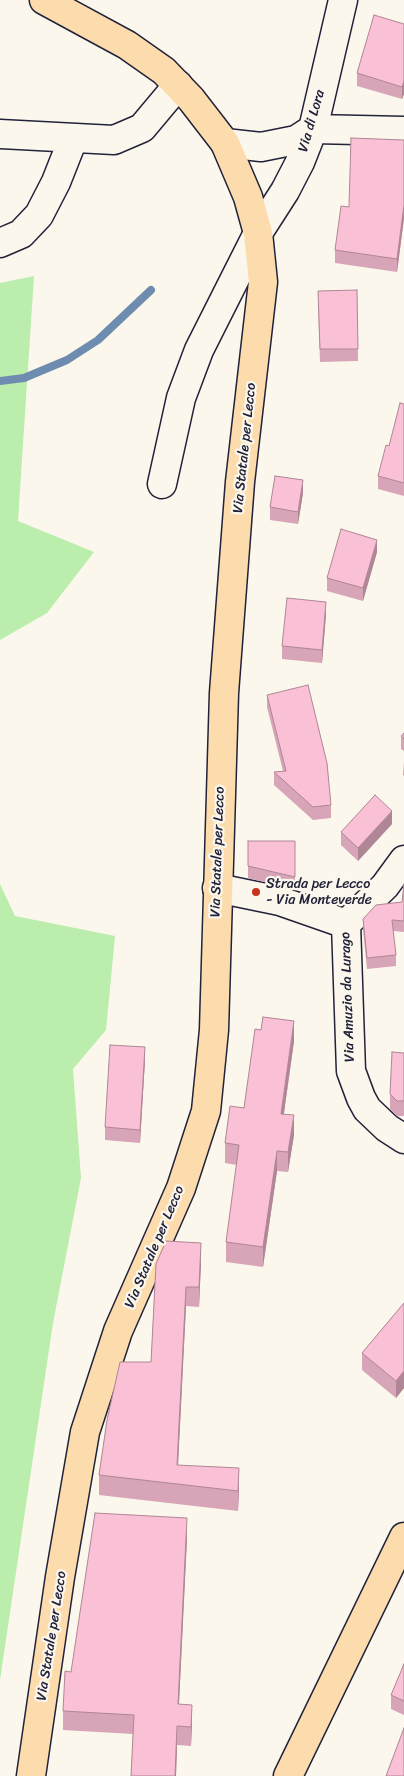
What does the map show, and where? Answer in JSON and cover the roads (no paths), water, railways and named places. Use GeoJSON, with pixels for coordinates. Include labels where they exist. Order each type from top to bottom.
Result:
{"type":"FeatureCollection","features":[{"type":"Feature","properties":{"kind":"main road","name":"Via Statale per Lecco"},"geometry":{"type":"LineString","coordinates":[[31,1776],[60,1577],[85,1432],[118,1331],[181,1188],[206,1111],[214,1030],[224,693],[240,482],[263,282],[258,233],[248,197],[225,143],[191,100],[164,71],[126,45],[44,0]]}},
{"type":"Feature","properties":{"kind":"main road"},"geometry":{"type":"LineString","coordinates":[[288,1776],[404,1537]]}},
{"type":"Feature","properties":{"kind":"street","name":"Via di Lora"},"geometry":{"type":"LineString","coordinates":[[162,484],[181,398],[199,350],[258,233],[300,162],[313,128],[342,0]]}},
{"type":"Feature","properties":{"kind":"street"},"geometry":{"type":"LineString","coordinates":[[0,134],[114,140],[142,128],[178,85]]}},
{"type":"Feature","properties":{"kind":"street"},"geometry":{"type":"LineString","coordinates":[[225,143],[261,147],[296,140],[313,128],[404,131]]}},
{"type":"Feature","properties":{"kind":"street"},"geometry":{"type":"LineString","coordinates":[[0,243],[21,234],[39,216],[56,182],[73,139]]}},
{"type":"Feature","properties":{"kind":"street"},"geometry":{"type":"LineString","coordinates":[[217,888],[280,901],[346,924],[385,886],[404,860]]}},
{"type":"Feature","properties":{"kind":"street","name":"Via Amuzio da Lurago"},"geometry":{"type":"LineString","coordinates":[[346,924],[350,1071],[367,1109],[377,1120],[404,1139]]}},
{"type":"Feature","properties":{"kind":"waterway"},"geometry":{"type":"LineString","coordinates":[[0,381],[24,378],[67,360],[98,340],[151,290]]}},
{"type":"Feature","properties":{"kind":"place","name":"Strada per Lecco - Via Monteverde"},"geometry":{"type":"Point","coordinates":[256,892]}}]}
